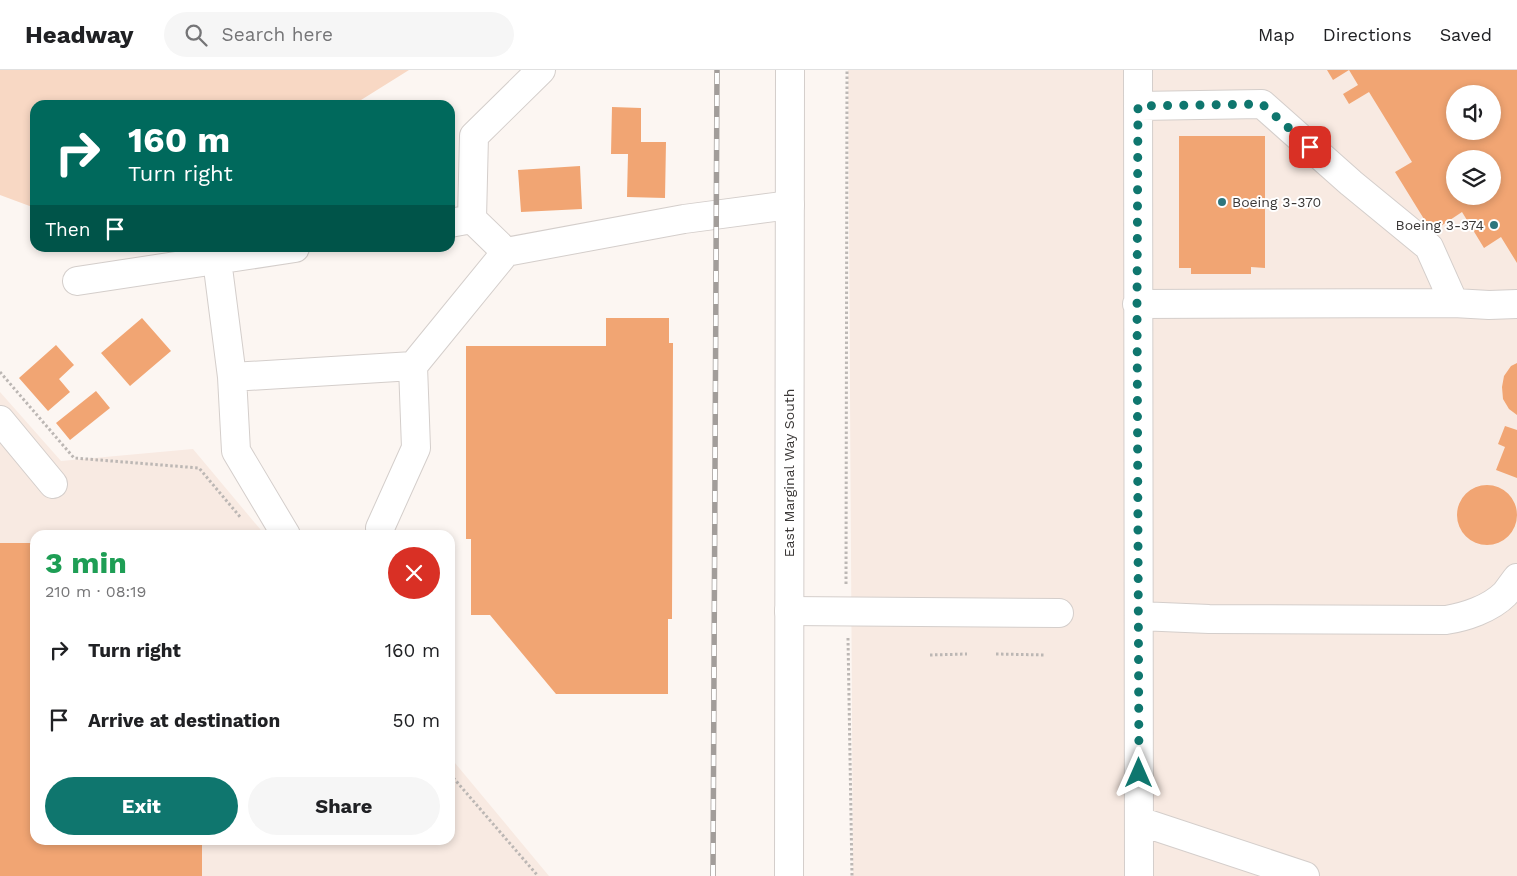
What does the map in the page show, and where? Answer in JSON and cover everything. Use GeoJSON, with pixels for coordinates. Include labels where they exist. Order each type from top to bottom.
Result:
{"type":"FeatureCollection","features":[{"type":"Feature","properties":{"kind":"main road"},"geometry":{"type":"LineString","coordinates":[[506,252],[461,221],[474,136],[541,70]]}},
{"type":"Feature","properties":{"kind":"main road","name":"East Marginal Way South"},"geometry":{"type":"LineString","coordinates":[[789,876],[790,70]]}},
{"type":"Feature","properties":{"kind":"main road"},"geometry":{"type":"LineString","coordinates":[[1138,70],[1139,876]]}},
{"type":"Feature","properties":{"kind":"main road"},"geometry":{"type":"LineString","coordinates":[[1138,106],[1262,104],[1429,247],[1454,303]]}},
{"type":"Feature","properties":{"kind":"main road"},"geometry":{"type":"LineString","coordinates":[[380,528],[416,448],[413,366],[506,252],[684,219],[790,206]]}},
{"type":"Feature","properties":{"kind":"main road"},"geometry":{"type":"LineString","coordinates":[[77,281],[269,252]]}},
{"type":"Feature","properties":{"kind":"main road"},"geometry":{"type":"LineString","coordinates":[[217,260],[232,377],[236,451],[283,530]]}},
{"type":"Feature","properties":{"kind":"main road"},"geometry":{"type":"LineString","coordinates":[[1137,304],[1517,304]]}},
{"type":"Feature","properties":{"kind":"main road"},"geometry":{"type":"LineString","coordinates":[[232,377],[413,366]]}},
{"type":"Feature","properties":{"kind":"main road"},"geometry":{"type":"LineString","coordinates":[[0,420],[54,484]]}},
{"type":"Feature","properties":{"kind":"main road"},"geometry":{"type":"LineString","coordinates":[[1139,616],[1209,620],[1434,621],[1462,617],[1488,605],[1504,595],[1517,578]]}},
{"type":"Feature","properties":{"kind":"main road"},"geometry":{"type":"LineString","coordinates":[[789,611],[1059,612]]}},
{"type":"Feature","properties":{"kind":"main road"},"geometry":{"type":"LineString","coordinates":[[1140,821],[1305,876]]}},
{"type":"Feature","properties":{"kind":"path"},"geometry":{"type":"LineString","coordinates":[[846,70],[846,576]]}},
{"type":"Feature","properties":{"kind":"path"},"geometry":{"type":"LineString","coordinates":[[0,372],[74,458],[199,468],[243,520]]}},
{"type":"Feature","properties":{"kind":"path"},"geometry":{"type":"LineString","coordinates":[[930,654],[967,654]]}},
{"type":"Feature","properties":{"kind":"path"},"geometry":{"type":"LineString","coordinates":[[996,654],[1045,655]]}},
{"type":"Feature","properties":{"kind":"path"},"geometry":{"type":"LineString","coordinates":[[848,655],[852,876]]}},
{"type":"Feature","properties":{"kind":"path"},"geometry":{"type":"LineString","coordinates":[[455,780],[538,876]]}},
{"type":"Feature","properties":{"kind":"shaded area"},"geometry":{"type":"Polygon","coordinates":[[[0,70],[409,70],[361,100],[30,100],[30,206],[0,195],[0,70]]]}},
{"type":"Feature","properties":{"kind":"shaded area"},"geometry":{"type":"Polygon","coordinates":[[[848,70],[1517,70],[1517,876],[853,876],[848,70]]]}},
{"type":"Feature","properties":{"kind":"shaded area"},"geometry":{"type":"Polygon","coordinates":[[[0,392],[61,461],[193,449],[261,530],[30,530],[30,845],[455,845],[455,763],[549,876],[0,876],[0,392]]]}},
{"type":"Feature","properties":{"kind":"building"},"geometry":{"type":"Polygon","coordinates":[[[1327,70],[1349,70],[1333,80],[1327,70]]]}},
{"type":"Feature","properties":{"kind":"building"},"geometry":{"type":"Polygon","coordinates":[[[1349,70],[1517,70],[1517,263],[1501,237],[1484,248],[1462,212],[1432,232],[1395,172],[1412,162],[1369,92],[1349,104],[1343,94],[1358,85],[1349,70]]]}},
{"type":"Feature","properties":{"kind":"building"},"geometry":{"type":"Polygon","coordinates":[[[612,107],[641,108],[641,142],[666,142],[665,198],[627,197],[628,154],[611,154],[612,107]]]}},
{"type":"Feature","properties":{"kind":"building","name":"Boeing 3-370"},"geometry":{"type":"Polygon","coordinates":[[[1179,136],[1265,136],[1265,268],[1251,267],[1251,274],[1191,274],[1191,268],[1179,268],[1179,136]]]}},
{"type":"Feature","properties":{"kind":"building"},"geometry":{"type":"Polygon","coordinates":[[[580,166],[582,209],[521,212],[518,170],[580,166]]]}},
{"type":"Feature","properties":{"kind":"building"},"geometry":{"type":"Polygon","coordinates":[[[142,318],[171,351],[130,386],[101,353],[142,318]]]}},
{"type":"Feature","properties":{"kind":"building"},"geometry":{"type":"Polygon","coordinates":[[[606,318],[669,318],[669,343],[673,343],[672,619],[668,619],[668,694],[556,694],[490,615],[471,615],[471,539],[466,539],[466,346],[606,346],[606,318]]]}},
{"type":"Feature","properties":{"kind":"building"},"geometry":{"type":"Polygon","coordinates":[[[56,345],[74,365],[59,379],[70,392],[48,411],[19,378],[56,345]]]}},
{"type":"Feature","properties":{"kind":"building"},"geometry":{"type":"Polygon","coordinates":[[[1517,363],[1517,415],[1509,409],[1503,399],[1502,387],[1504,376],[1511,366],[1517,363]]]}},
{"type":"Feature","properties":{"kind":"building"},"geometry":{"type":"Polygon","coordinates":[[[96,391],[110,408],[70,440],[56,423],[96,391]]]}},
{"type":"Feature","properties":{"kind":"building"},"geometry":{"type":"Polygon","coordinates":[[[1505,426],[1517,430],[1517,478],[1496,470],[1505,447],[1498,444],[1505,426]]]}},
{"type":"Feature","properties":{"kind":"building"},"geometry":{"type":"Polygon","coordinates":[[[1487,485],[1504,490],[1512,498],[1517,515],[1512,532],[1504,540],[1487,545],[1470,540],[1462,532],[1457,515],[1462,498],[1470,490],[1487,485]]]}},
{"type":"Feature","properties":{"kind":"building"},"geometry":{"type":"Polygon","coordinates":[[[0,543],[30,543],[30,845],[202,845],[202,876],[0,876],[0,543]]]}},
{"type":"Feature","properties":{"kind":"railway"},"geometry":{"type":"LineString","coordinates":[[713,876],[717,70]]}},
{"type":"Feature","properties":{"kind":"place","name":"Boeing 3-370"},"geometry":{"type":"Point","coordinates":[1222,202]}},
{"type":"Feature","properties":{"kind":"place","name":"Boeing 3-374"},"geometry":{"type":"Point","coordinates":[1494,225]}},
{"type":"Feature","properties":{"kind":"route"},"geometry":{"type":"LineString","coordinates":[[1139,773],[1138,106],[1262,104],[1310,147]]}}]}
